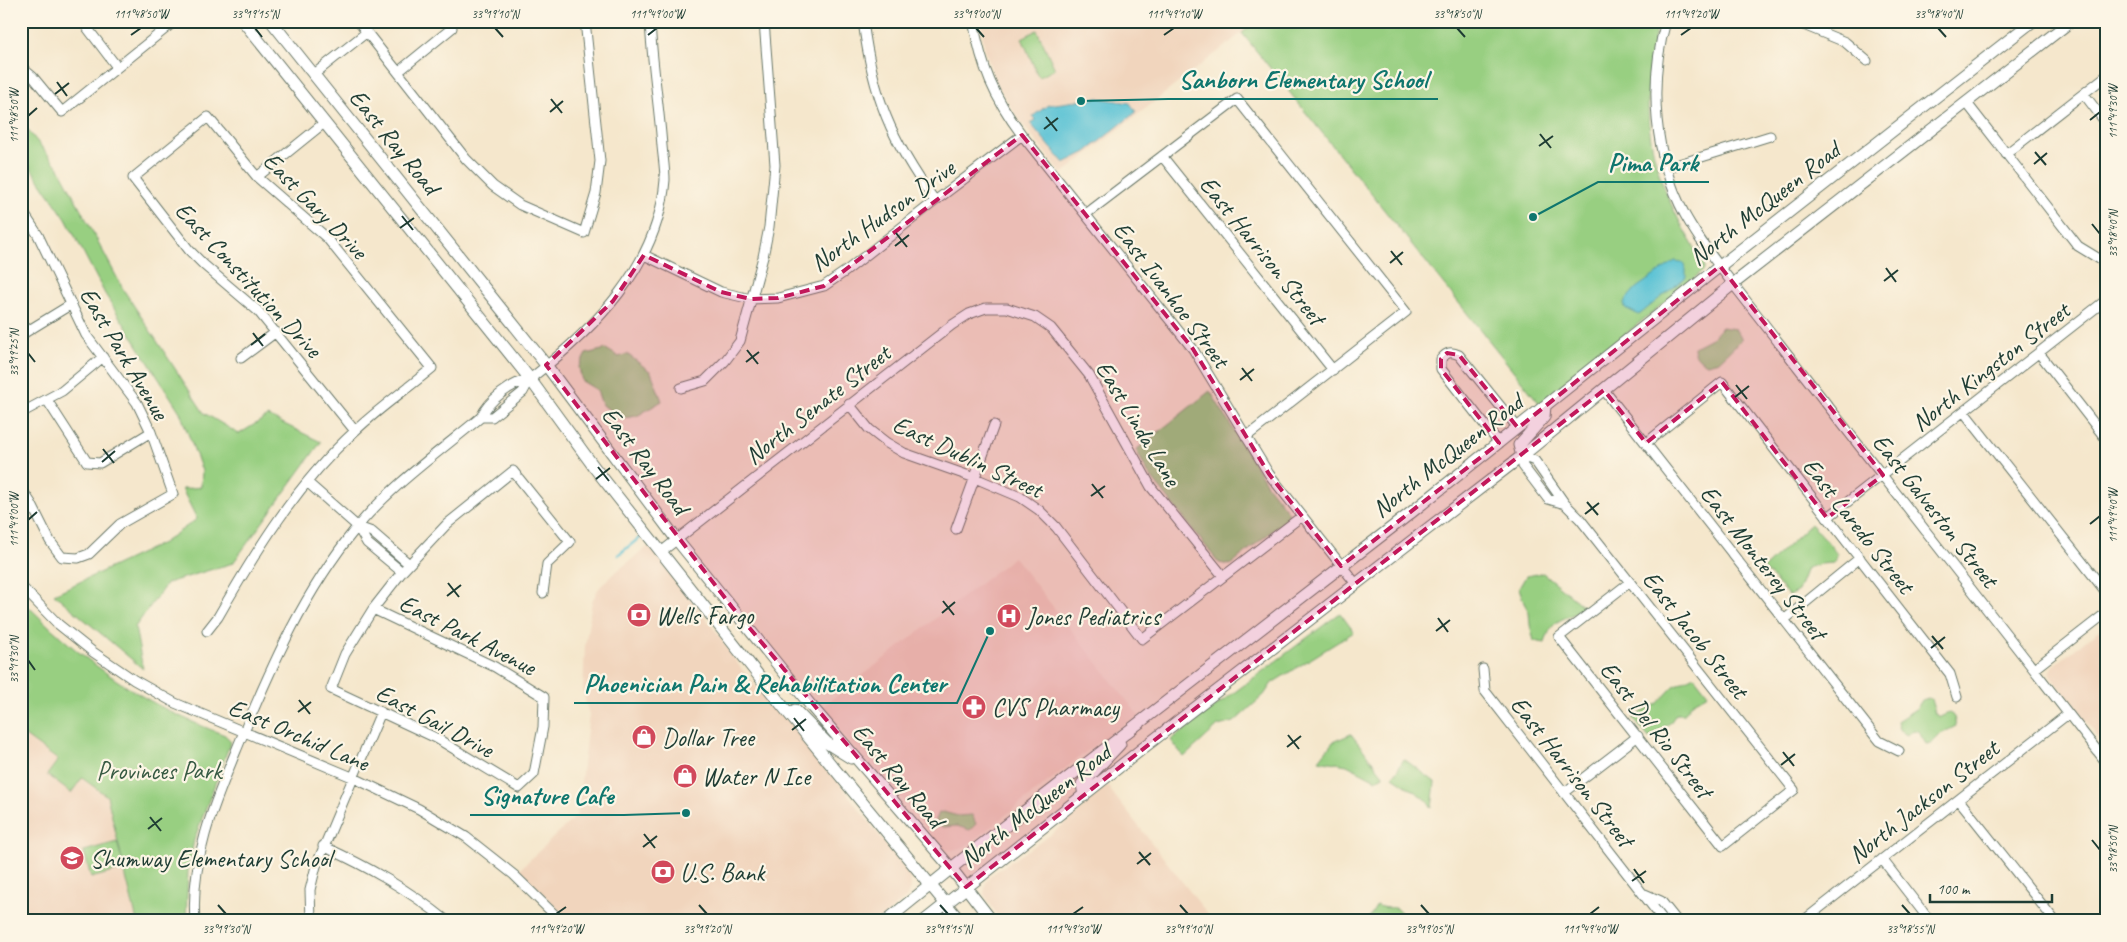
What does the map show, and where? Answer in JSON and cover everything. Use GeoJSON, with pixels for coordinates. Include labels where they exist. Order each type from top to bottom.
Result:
{"type":"FeatureCollection","features":[{"type":"Feature","properties":{"kind":"main road","name":"East Ray Road"},"geometry":{"type":"LineString","coordinates":[[242,21],[530,379],[594,467],[781,704],[960,921]]}},
{"type":"Feature","properties":{"kind":"main road","name":"East Ray Road"},"geometry":{"type":"LineString","coordinates":[[270,21],[546,365],[677,540],[860,764],[951,868],[992,921]]}},
{"type":"Feature","properties":{"kind":"main road","name":"North McQueen Road"},"geometry":{"type":"LineString","coordinates":[[886,921],[951,868],[1499,443],[1720,266],[2034,21]]}},
{"type":"Feature","properties":{"kind":"main road","name":"North McQueen Road"},"geometry":{"type":"LineString","coordinates":[[924,921],[1522,456],[1733,284],[2071,21]]}},
{"type":"Feature","properties":{"kind":"main road"},"geometry":{"type":"LineString","coordinates":[[1522,456],[1519,444],[1544,417],[1545,406]]}},
{"type":"Feature","properties":{"kind":"main road"},"geometry":{"type":"LineString","coordinates":[[781,704],[786,703],[792,706],[827,743],[860,764]]}},
{"type":"Feature","properties":{"kind":"main road"},"geometry":{"type":"LineString","coordinates":[[1084,796],[1082,784],[1118,747],[1133,727]]}},
{"type":"Feature","properties":{"kind":"street"},"geometry":{"type":"LineString","coordinates":[[82,21],[117,67]]}},
{"type":"Feature","properties":{"kind":"street"},"geometry":{"type":"LineString","coordinates":[[358,21],[466,158],[493,186],[520,205],[584,233],[596,192],[600,161],[585,21]]}},
{"type":"Feature","properties":{"kind":"street"},"geometry":{"type":"LineString","coordinates":[[195,921],[193,898],[201,848],[214,805],[275,658],[303,605],[358,527],[405,480],[482,417],[492,417],[526,390],[530,379],[584,333],[613,301],[628,282],[644,255],[657,220],[665,180],[650,21]]}},
{"type":"Feature","properties":{"kind":"street"},"geometry":{"type":"LineString","coordinates":[[681,388],[705,381],[726,361],[740,341],[763,257],[769,227],[775,165],[764,21]]}},
{"type":"Feature","properties":{"kind":"street"},"geometry":{"type":"LineString","coordinates":[[863,21],[868,59],[878,97],[891,132],[910,166],[935,201]]}},
{"type":"Feature","properties":{"kind":"street","name":"East Ivanhoe Street"},"geometry":{"type":"LineString","coordinates":[[973,21],[980,57],[996,96],[1022,135],[1193,349],[1269,474],[1356,584]]}},
{"type":"Feature","properties":{"kind":"street","name":"East Galveston Street"},"geometry":{"type":"LineString","coordinates":[[1666,21],[1658,68],[1656,108],[1666,168],[1685,214],[1733,284],[2106,762]]}},
{"type":"Feature","properties":{"kind":"street"},"geometry":{"type":"LineString","coordinates":[[1794,21],[1844,42],[1867,61]]}},
{"type":"Feature","properties":{"kind":"street"},"geometry":{"type":"LineString","coordinates":[[21,67],[33,77],[62,112],[172,22]]}},
{"type":"Feature","properties":{"kind":"street"},"geometry":{"type":"LineString","coordinates":[[398,72],[452,28]]}},
{"type":"Feature","properties":{"kind":"street"},"geometry":{"type":"LineString","coordinates":[[314,75],[367,32]]}},
{"type":"Feature","properties":{"kind":"street"},"geometry":{"type":"LineString","coordinates":[[2006,154],[2106,76]]}},
{"type":"Feature","properties":{"kind":"street"},"geometry":{"type":"LineString","coordinates":[[2084,94],[2106,123]]}},
{"type":"Feature","properties":{"kind":"street"},"geometry":{"type":"LineString","coordinates":[[1086,214],[1237,99],[1406,312],[1246,437]]}},
{"type":"Feature","properties":{"kind":"street"},"geometry":{"type":"LineString","coordinates":[[1966,102],[2078,246],[2101,260]]}},
{"type":"Feature","properties":{"kind":"street","name":"East Gary Drive"},"geometry":{"type":"LineString","coordinates":[[133,178],[208,116],[257,176],[327,238],[432,368],[355,431]]}},
{"type":"Feature","properties":{"kind":"street"},"geometry":{"type":"LineString","coordinates":[[257,176],[324,123]]}},
{"type":"Feature","properties":{"kind":"street","name":"North Hudson Drive"},"geometry":{"type":"LineString","coordinates":[[644,255],[721,292],[751,299],[778,298],[824,286],[1022,135]]}},
{"type":"Feature","properties":{"kind":"street"},"geometry":{"type":"LineString","coordinates":[[1666,168],[1770,136]]}},
{"type":"Feature","properties":{"kind":"street","name":"East Harrison Street"},"geometry":{"type":"LineString","coordinates":[[1162,156],[1334,370]]}},
{"type":"Feature","properties":{"kind":"street","name":"East Constitution Drive"},"geometry":{"type":"LineString","coordinates":[[133,178],[194,255],[258,311],[355,431]]}},
{"type":"Feature","properties":{"kind":"street","name":"East Park Avenue"},"geometry":{"type":"LineString","coordinates":[[21,209],[38,235],[86,335],[137,404],[151,432],[173,494],[120,524],[90,554],[78,558],[62,557],[50,541],[21,488]]}},
{"type":"Feature","properties":{"kind":"street","name":"North Kingston Street"},"geometry":{"type":"LineString","coordinates":[[1827,518],[2106,300]]}},
{"type":"Feature","properties":{"kind":"street"},"geometry":{"type":"LineString","coordinates":[[21,334],[70,305]]}},
{"type":"Feature","properties":{"kind":"street","name":"North Senate Street"},"geometry":{"type":"LineString","coordinates":[[661,552],[952,325],[969,314],[986,308],[1007,308]]}},
{"type":"Feature","properties":{"kind":"street","name":"East Linda Lane"},"geometry":{"type":"LineString","coordinates":[[1007,308],[1035,317],[1051,328],[1072,353],[1089,375],[1151,487],[1223,576]]}},
{"type":"Feature","properties":{"kind":"street"},"geometry":{"type":"LineString","coordinates":[[241,358],[276,332]]}},
{"type":"Feature","properties":{"kind":"street"},"geometry":{"type":"LineString","coordinates":[[1499,443],[1441,369],[1441,359],[1447,353],[1451,352],[1459,355],[1518,428]]}},
{"type":"Feature","properties":{"kind":"street"},"geometry":{"type":"LineString","coordinates":[[2039,353],[2106,438]]}},
{"type":"Feature","properties":{"kind":"street"},"geometry":{"type":"LineString","coordinates":[[21,413],[62,391],[103,356]]}},
{"type":"Feature","properties":{"kind":"street","name":"East Laredo Street"},"geometry":{"type":"LineString","coordinates":[[1646,443],[1722,382],[1950,674],[1957,697]]}},
{"type":"Feature","properties":{"kind":"street","name":"East Monterey Street"},"geometry":{"type":"LineString","coordinates":[[1604,390],[1879,741],[1899,751]]}},
{"type":"Feature","properties":{"kind":"street"},"geometry":{"type":"LineString","coordinates":[[47,400],[87,462],[100,463],[151,432]]}},
{"type":"Feature","properties":{"kind":"street","name":"East Dublin Street"},"geometry":{"type":"LineString","coordinates":[[849,404],[869,429],[904,453],[975,478],[1020,497],[1039,510],[1056,527],[1142,639],[1223,576]]}},
{"type":"Feature","properties":{"kind":"street"},"geometry":{"type":"LineString","coordinates":[[1964,412],[2106,592]]}},
{"type":"Feature","properties":{"kind":"street"},"geometry":{"type":"LineString","coordinates":[[956,529],[994,426]]}},
{"type":"Feature","properties":{"kind":"street"},"geometry":{"type":"LineString","coordinates":[[207,631],[218,617],[273,525],[307,482],[355,431]]}},
{"type":"Feature","properties":{"kind":"street","name":"East Jacob Street"},"geometry":{"type":"LineString","coordinates":[[1522,456],[1523,466],[1548,498],[1565,504],[1580,519],[1794,790],[1723,846]]}},
{"type":"Feature","properties":{"kind":"street"},"geometry":{"type":"LineString","coordinates":[[373,608],[409,564],[447,524],[513,471],[570,542],[547,564],[543,593]]}},
{"type":"Feature","properties":{"kind":"street","name":"East Park Avenue"},"geometry":{"type":"LineString","coordinates":[[307,482],[358,527],[367,543],[402,572]]}},
{"type":"Feature","properties":{"kind":"street"},"geometry":{"type":"LineString","coordinates":[[1223,576],[1302,516]]}},
{"type":"Feature","properties":{"kind":"street","name":"East Park Avenue"},"geometry":{"type":"LineString","coordinates":[[358,527],[372,532],[409,564]]}},
{"type":"Feature","properties":{"kind":"street"},"geometry":{"type":"LineString","coordinates":[[1784,620],[1860,558]]}},
{"type":"Feature","properties":{"kind":"street","name":"East Del Rio Street"},"geometry":{"type":"LineString","coordinates":[[1630,582],[1558,636],[1723,846]]}},
{"type":"Feature","properties":{"kind":"street","name":"East Orchid Lane"},"geometry":{"type":"LineString","coordinates":[[22,590],[86,647],[134,680],[175,703],[352,777],[419,809],[466,837],[514,875],[561,921]]}},
{"type":"Feature","properties":{"kind":"street","name":"East Park Avenue"},"geometry":{"type":"LineString","coordinates":[[373,608],[495,667],[544,697],[543,727],[534,774],[519,788]]}},
{"type":"Feature","properties":{"kind":"street","name":"East Gail Drive"},"geometry":{"type":"LineString","coordinates":[[373,608],[346,654],[331,689],[436,738],[519,788]]}},
{"type":"Feature","properties":{"kind":"street"},"geometry":{"type":"LineString","coordinates":[[2034,669],[2106,613]]}},
{"type":"Feature","properties":{"kind":"street","name":"East Harrison Street"},"geometry":{"type":"LineString","coordinates":[[1484,669],[1484,691],[1645,894],[1664,921]]}},
{"type":"Feature","properties":{"kind":"street"},"geometry":{"type":"LineString","coordinates":[[311,921],[310,890],[323,846],[381,712]]}},
{"type":"Feature","properties":{"kind":"street","name":"North Jackson Street"},"geometry":{"type":"LineString","coordinates":[[1803,921],[2068,714]]}},
{"type":"Feature","properties":{"kind":"street"},"geometry":{"type":"LineString","coordinates":[[1564,793],[1638,736]]}},
{"type":"Feature","properties":{"kind":"street"},"geometry":{"type":"LineString","coordinates":[[1959,800],[2055,921]]}},
{"type":"Feature","properties":{"kind":"street"},"geometry":{"type":"LineString","coordinates":[[323,846],[362,864],[404,888],[447,921]]}},
{"type":"Feature","properties":{"kind":"street"},"geometry":{"type":"LineString","coordinates":[[1882,859],[1930,921]]}},
{"type":"Feature","properties":{"kind":"street","name":"East Harrison Street"},"geometry":{"type":"LineString","coordinates":[[1645,894],[1661,901],[1677,921]]}},
{"type":"Feature","properties":{"kind":"highlighted area"},"geometry":{"type":"Polygon","coordinates":[[[1022,135],[1193,349],[1269,474],[1341,566],[1499,443],[1441,369],[1441,359],[1447,353],[1459,355],[1518,428],[1720,266],[1883,475],[1827,518],[1722,382],[1646,443],[1604,390],[966,887],[732,607],[546,365],[613,301],[644,255],[721,292],[751,299],[778,298],[824,286],[1022,135]]]}},
{"type":"Feature","properties":{"kind":"shaded area"},"geometry":{"type":"Polygon","coordinates":[[[980,21],[1257,21],[1062,174],[1021,122],[995,80],[985,50],[980,21]]]}},
{"type":"Feature","properties":{"kind":"shaded area"},"geometry":{"type":"Polygon","coordinates":[[[649,546],[714,629],[742,670],[763,695],[784,715],[825,765],[909,874],[911,887],[906,898],[878,921],[570,921],[519,870],[577,815],[589,715],[583,691],[585,647],[592,601],[599,588],[613,574],[649,546]]]}},
{"type":"Feature","properties":{"kind":"shaded area"},"geometry":{"type":"Polygon","coordinates":[[[1014,557],[1139,716],[1113,731],[965,847],[952,850],[942,849],[935,843],[919,819],[886,779],[867,763],[821,708],[1014,557]]]}},
{"type":"Feature","properties":{"kind":"shaded area"},"geometry":{"type":"Polygon","coordinates":[[[2106,625],[2106,748],[2049,673],[2052,667],[2106,625]]]}},
{"type":"Feature","properties":{"kind":"shaded area","name":"Shumway Elementary School"},"geometry":{"type":"Polygon","coordinates":[[[21,733],[107,796],[137,921],[21,921],[21,733]]]}},
{"type":"Feature","properties":{"kind":"shaded area"},"geometry":{"type":"Polygon","coordinates":[[[1107,786],[1213,921],[1001,921],[984,894],[986,882],[991,875],[1052,834],[1081,810],[1095,794],[1107,786]]]}},
{"type":"Feature","properties":{"kind":"green space"},"geometry":{"type":"Polygon","coordinates":[[[1257,21],[1658,21],[1651,56],[1648,89],[1652,148],[1671,204],[1704,263],[1704,270],[1540,404],[1242,33],[1257,21]]]}},
{"type":"Feature","properties":{"kind":"green space"},"geometry":{"type":"Polygon","coordinates":[[[1037,30],[1055,69],[1040,77],[1022,38],[1037,30]]]}},
{"type":"Feature","properties":{"kind":"green space"},"geometry":{"type":"Polygon","coordinates":[[[21,122],[59,168],[123,289],[204,413],[239,434],[268,416],[321,442],[233,563],[167,583],[135,627],[143,669],[54,594],[163,543],[197,519],[182,489],[201,487],[202,471],[180,412],[105,294],[66,219],[21,154],[21,122]]]}},
{"type":"Feature","properties":{"kind":"green space"},"geometry":{"type":"Polygon","coordinates":[[[1722,327],[1735,329],[1742,339],[1719,361],[1707,364],[1696,355],[1694,347],[1713,337],[1722,327]]]}},
{"type":"Feature","properties":{"kind":"green space"},"geometry":{"type":"Polygon","coordinates":[[[606,349],[619,357],[627,354],[651,372],[662,401],[637,416],[624,418],[602,405],[597,390],[582,381],[579,367],[586,354],[606,349]]]}},
{"type":"Feature","properties":{"kind":"green space"},"geometry":{"type":"Polygon","coordinates":[[[1210,391],[1268,486],[1289,513],[1287,519],[1230,565],[1219,563],[1148,473],[1136,450],[1210,391]]]}},
{"type":"Feature","properties":{"kind":"green space"},"geometry":{"type":"Polygon","coordinates":[[[1811,524],[1837,553],[1834,563],[1820,564],[1807,568],[1798,591],[1789,596],[1764,568],[1811,524]]]}},
{"type":"Feature","properties":{"kind":"green space"},"geometry":{"type":"Polygon","coordinates":[[[1543,573],[1584,607],[1556,623],[1548,634],[1545,643],[1534,641],[1529,612],[1519,588],[1526,576],[1543,573]]]}},
{"type":"Feature","properties":{"kind":"green space","name":"Provinces Park"},"geometry":{"type":"Polygon","coordinates":[[[24,605],[30,608],[96,666],[144,698],[197,724],[225,735],[231,741],[194,840],[188,871],[186,921],[137,921],[124,869],[91,878],[84,851],[117,842],[123,863],[107,796],[82,778],[71,793],[47,775],[58,760],[21,733],[21,606],[24,605]]]}},
{"type":"Feature","properties":{"kind":"green space"},"geometry":{"type":"Polygon","coordinates":[[[1340,613],[1354,632],[1272,683],[1264,695],[1234,722],[1218,726],[1184,757],[1171,740],[1340,613]]]}},
{"type":"Feature","properties":{"kind":"green space"},"geometry":{"type":"Polygon","coordinates":[[[1694,676],[1708,694],[1692,703],[1684,714],[1676,714],[1670,723],[1649,738],[1633,718],[1658,703],[1674,686],[1694,676]]]}},
{"type":"Feature","properties":{"kind":"green space"},"geometry":{"type":"Polygon","coordinates":[[[1931,699],[1935,714],[1940,717],[1949,713],[1954,716],[1956,726],[1942,733],[1932,743],[1926,744],[1918,731],[1912,730],[1907,735],[1899,730],[1897,721],[1917,708],[1922,700],[1931,699]]]}},
{"type":"Feature","properties":{"kind":"green space"},"geometry":{"type":"Polygon","coordinates":[[[1351,734],[1383,776],[1376,780],[1347,765],[1319,760],[1333,742],[1351,734]]]}},
{"type":"Feature","properties":{"kind":"green space"},"geometry":{"type":"Polygon","coordinates":[[[1404,759],[1435,782],[1432,808],[1427,800],[1393,777],[1404,759]]]}},
{"type":"Feature","properties":{"kind":"green space"},"geometry":{"type":"Polygon","coordinates":[[[943,812],[958,816],[972,815],[976,824],[970,830],[957,826],[943,827],[937,824],[936,820],[939,813],[943,812]]]}},
{"type":"Feature","properties":{"kind":"green space"},"geometry":{"type":"Polygon","coordinates":[[[1377,905],[1396,908],[1402,914],[1405,921],[1367,921],[1377,905]]]}},
{"type":"Feature","properties":{"kind":"water"},"geometry":{"type":"Polygon","coordinates":[[[1098,98],[1130,103],[1136,112],[1086,152],[1064,163],[1030,123],[1035,120],[1033,116],[1048,105],[1098,98]]]}},
{"type":"Feature","properties":{"kind":"water"},"geometry":{"type":"Polygon","coordinates":[[[1675,261],[1682,262],[1686,269],[1686,277],[1639,315],[1625,308],[1624,302],[1636,288],[1675,261]]]}},
{"type":"Feature","properties":{"kind":"waterway"},"geometry":{"type":"LineString","coordinates":[[618,555],[642,536]]}},
{"type":"Feature","properties":{"kind":"place","name":"Sanborn Elementary School"},"geometry":{"type":"Point","coordinates":[1081,101]}},
{"type":"Feature","properties":{"kind":"place","name":"Pima Park"},"geometry":{"type":"Point","coordinates":[1533,217]}},
{"type":"Feature","properties":{"kind":"place","name":"Wells Fargo"},"geometry":{"type":"Point","coordinates":[639,615]}},
{"type":"Feature","properties":{"kind":"place","name":"Jones Pediatrics"},"geometry":{"type":"Point","coordinates":[1009,616]}},
{"type":"Feature","properties":{"kind":"place","name":"Phoenician Pain & Rehabilitation Center"},"geometry":{"type":"Point","coordinates":[990,631]}},
{"type":"Feature","properties":{"kind":"place","name":"CVS Pharmacy"},"geometry":{"type":"Point","coordinates":[974,707]}},
{"type":"Feature","properties":{"kind":"place","name":"Dollar Tree"},"geometry":{"type":"Point","coordinates":[644,737]}},
{"type":"Feature","properties":{"kind":"place","name":"Water N Ice"},"geometry":{"type":"Point","coordinates":[685,776]}},
{"type":"Feature","properties":{"kind":"place","name":"Signature Cafe"},"geometry":{"type":"Point","coordinates":[686,813]}},
{"type":"Feature","properties":{"kind":"place","name":"Shumway Elementary School"},"geometry":{"type":"Point","coordinates":[72,858]}},
{"type":"Feature","properties":{"kind":"place","name":"U.S. Bank"},"geometry":{"type":"Point","coordinates":[663,872]}}]}
